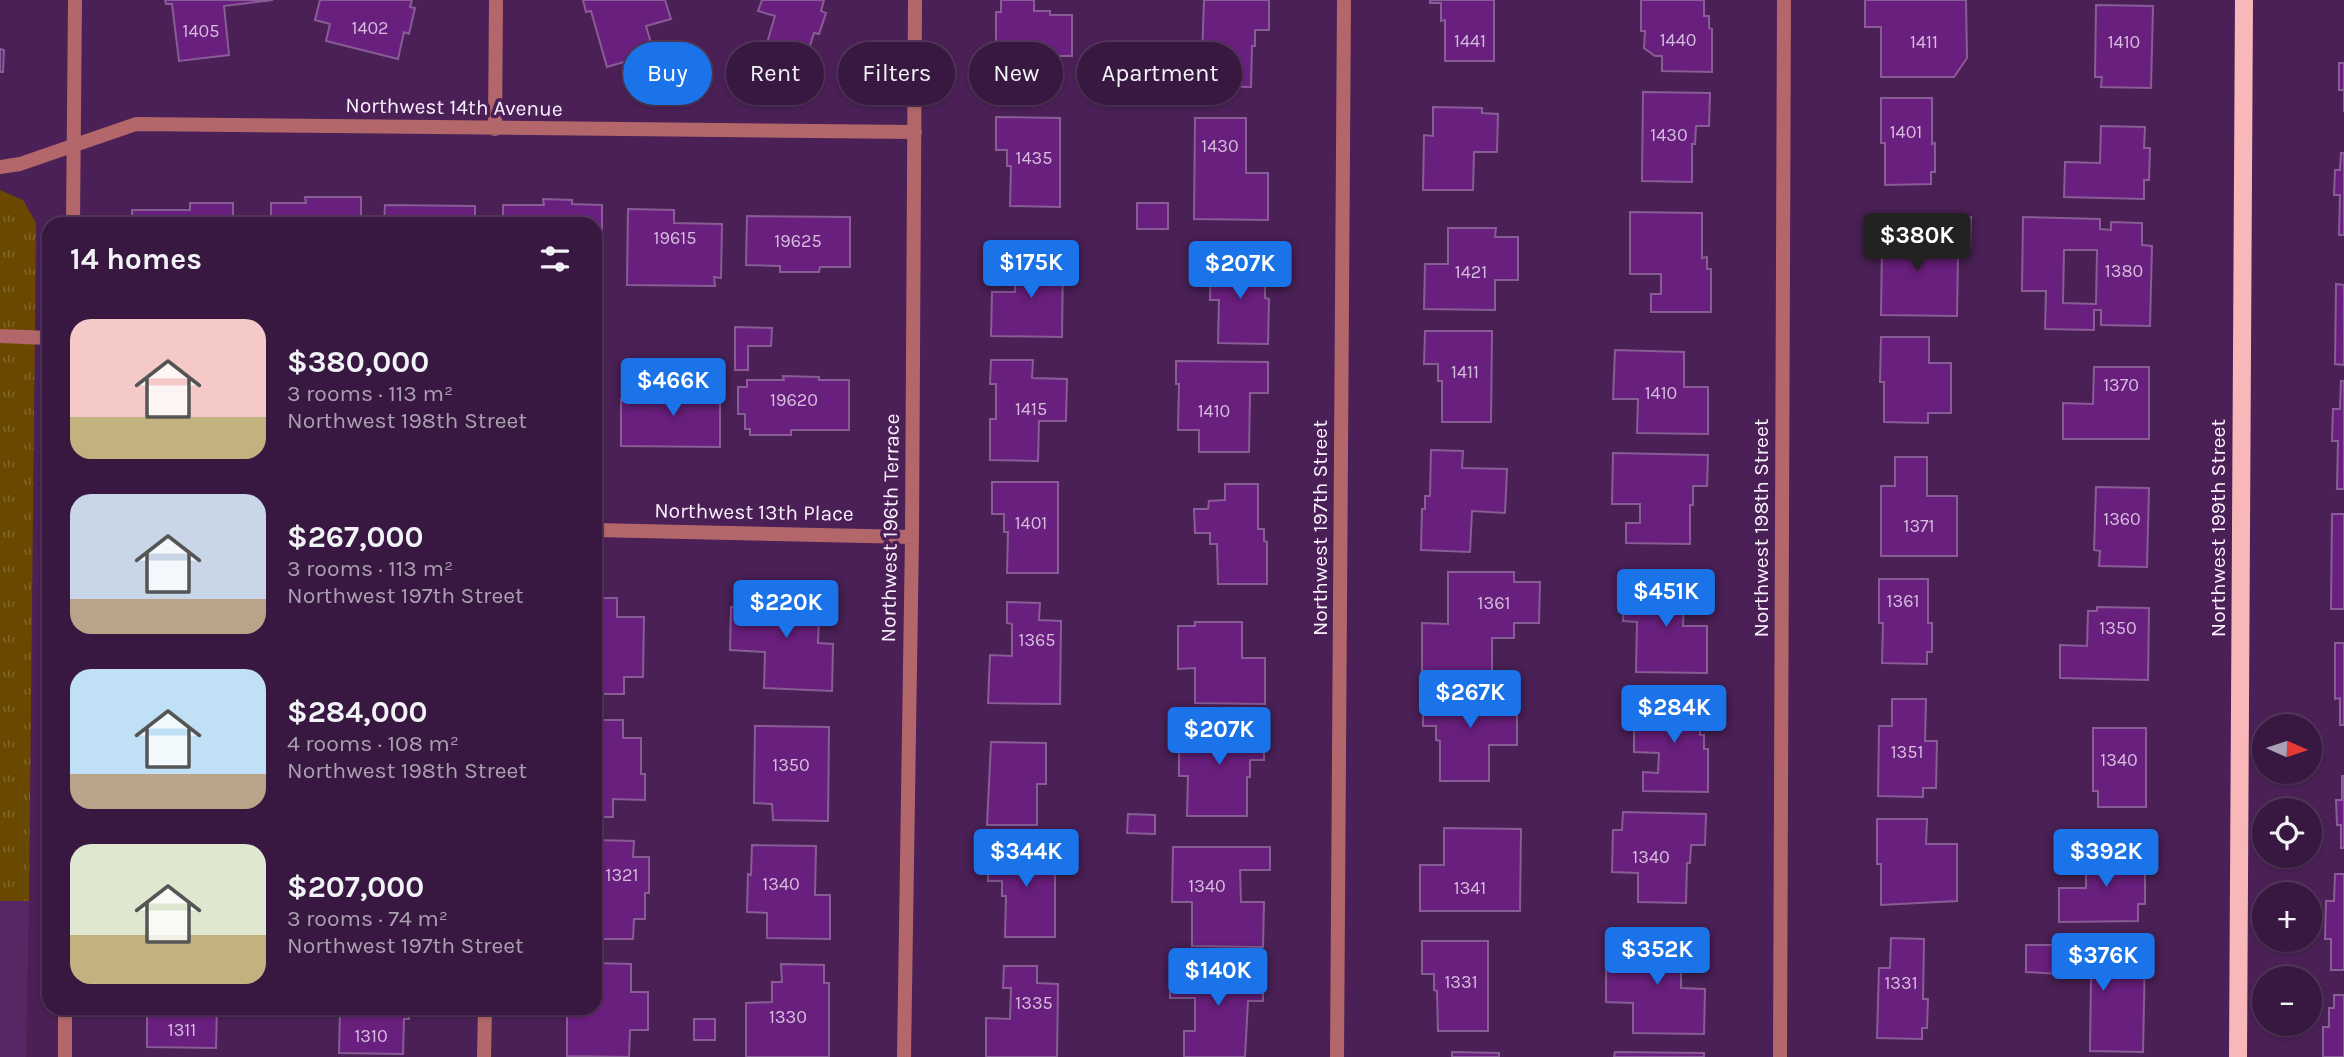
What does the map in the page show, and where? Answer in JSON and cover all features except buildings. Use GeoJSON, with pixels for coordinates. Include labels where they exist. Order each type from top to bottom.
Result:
{"type":"FeatureCollection","features":[{"type":"Feature","properties":{"kind":"main road","name":"Northwest 199th Street"},"geometry":{"type":"LineString","coordinates":[[2238,1057],[2244,0]]}},
{"type":"Feature","properties":{"kind":"street"},"geometry":{"type":"LineString","coordinates":[[73,217],[75,0]]}},
{"type":"Feature","properties":{"kind":"street"},"geometry":{"type":"LineString","coordinates":[[495,129],[496,0]]}},
{"type":"Feature","properties":{"kind":"street","name":"Northwest 196th Terrace"},"geometry":{"type":"LineString","coordinates":[[904,1057],[912,537],[915,0]]}},
{"type":"Feature","properties":{"kind":"street","name":"Northwest 197th Street"},"geometry":{"type":"LineString","coordinates":[[1337,1057],[1344,0]]}},
{"type":"Feature","properties":{"kind":"street","name":"Northwest 198th Street"},"geometry":{"type":"LineString","coordinates":[[1780,1057],[1784,0]]}},
{"type":"Feature","properties":{"kind":"street","name":"Northwest 14th Avenue"},"geometry":{"type":"LineString","coordinates":[[0,167],[20,164],[136,124],[915,132]]}},
{"type":"Feature","properties":{"kind":"street"},"geometry":{"type":"LineString","coordinates":[[0,336],[42,338]]}},
{"type":"Feature","properties":{"kind":"street","name":"Northwest 13th Place"},"geometry":{"type":"LineString","coordinates":[[602,530],[912,537]]}},
{"type":"Feature","properties":{"kind":"street"},"geometry":{"type":"LineString","coordinates":[[65,1015],[65,1057]]}},
{"type":"Feature","properties":{"kind":"street"},"geometry":{"type":"LineString","coordinates":[[484,1057],[485,1015]]}},
{"type":"Feature","properties":{"kind":"shaded area"},"geometry":{"type":"Polygon","coordinates":[[[0,901],[29,901],[26,1057],[0,1057],[0,901]]]}},
{"type":"Feature","properties":{"kind":"green space"},"geometry":{"type":"Polygon","coordinates":[[[0,190],[23,200],[36,223],[29,901],[0,901],[0,190]]]}}]}
